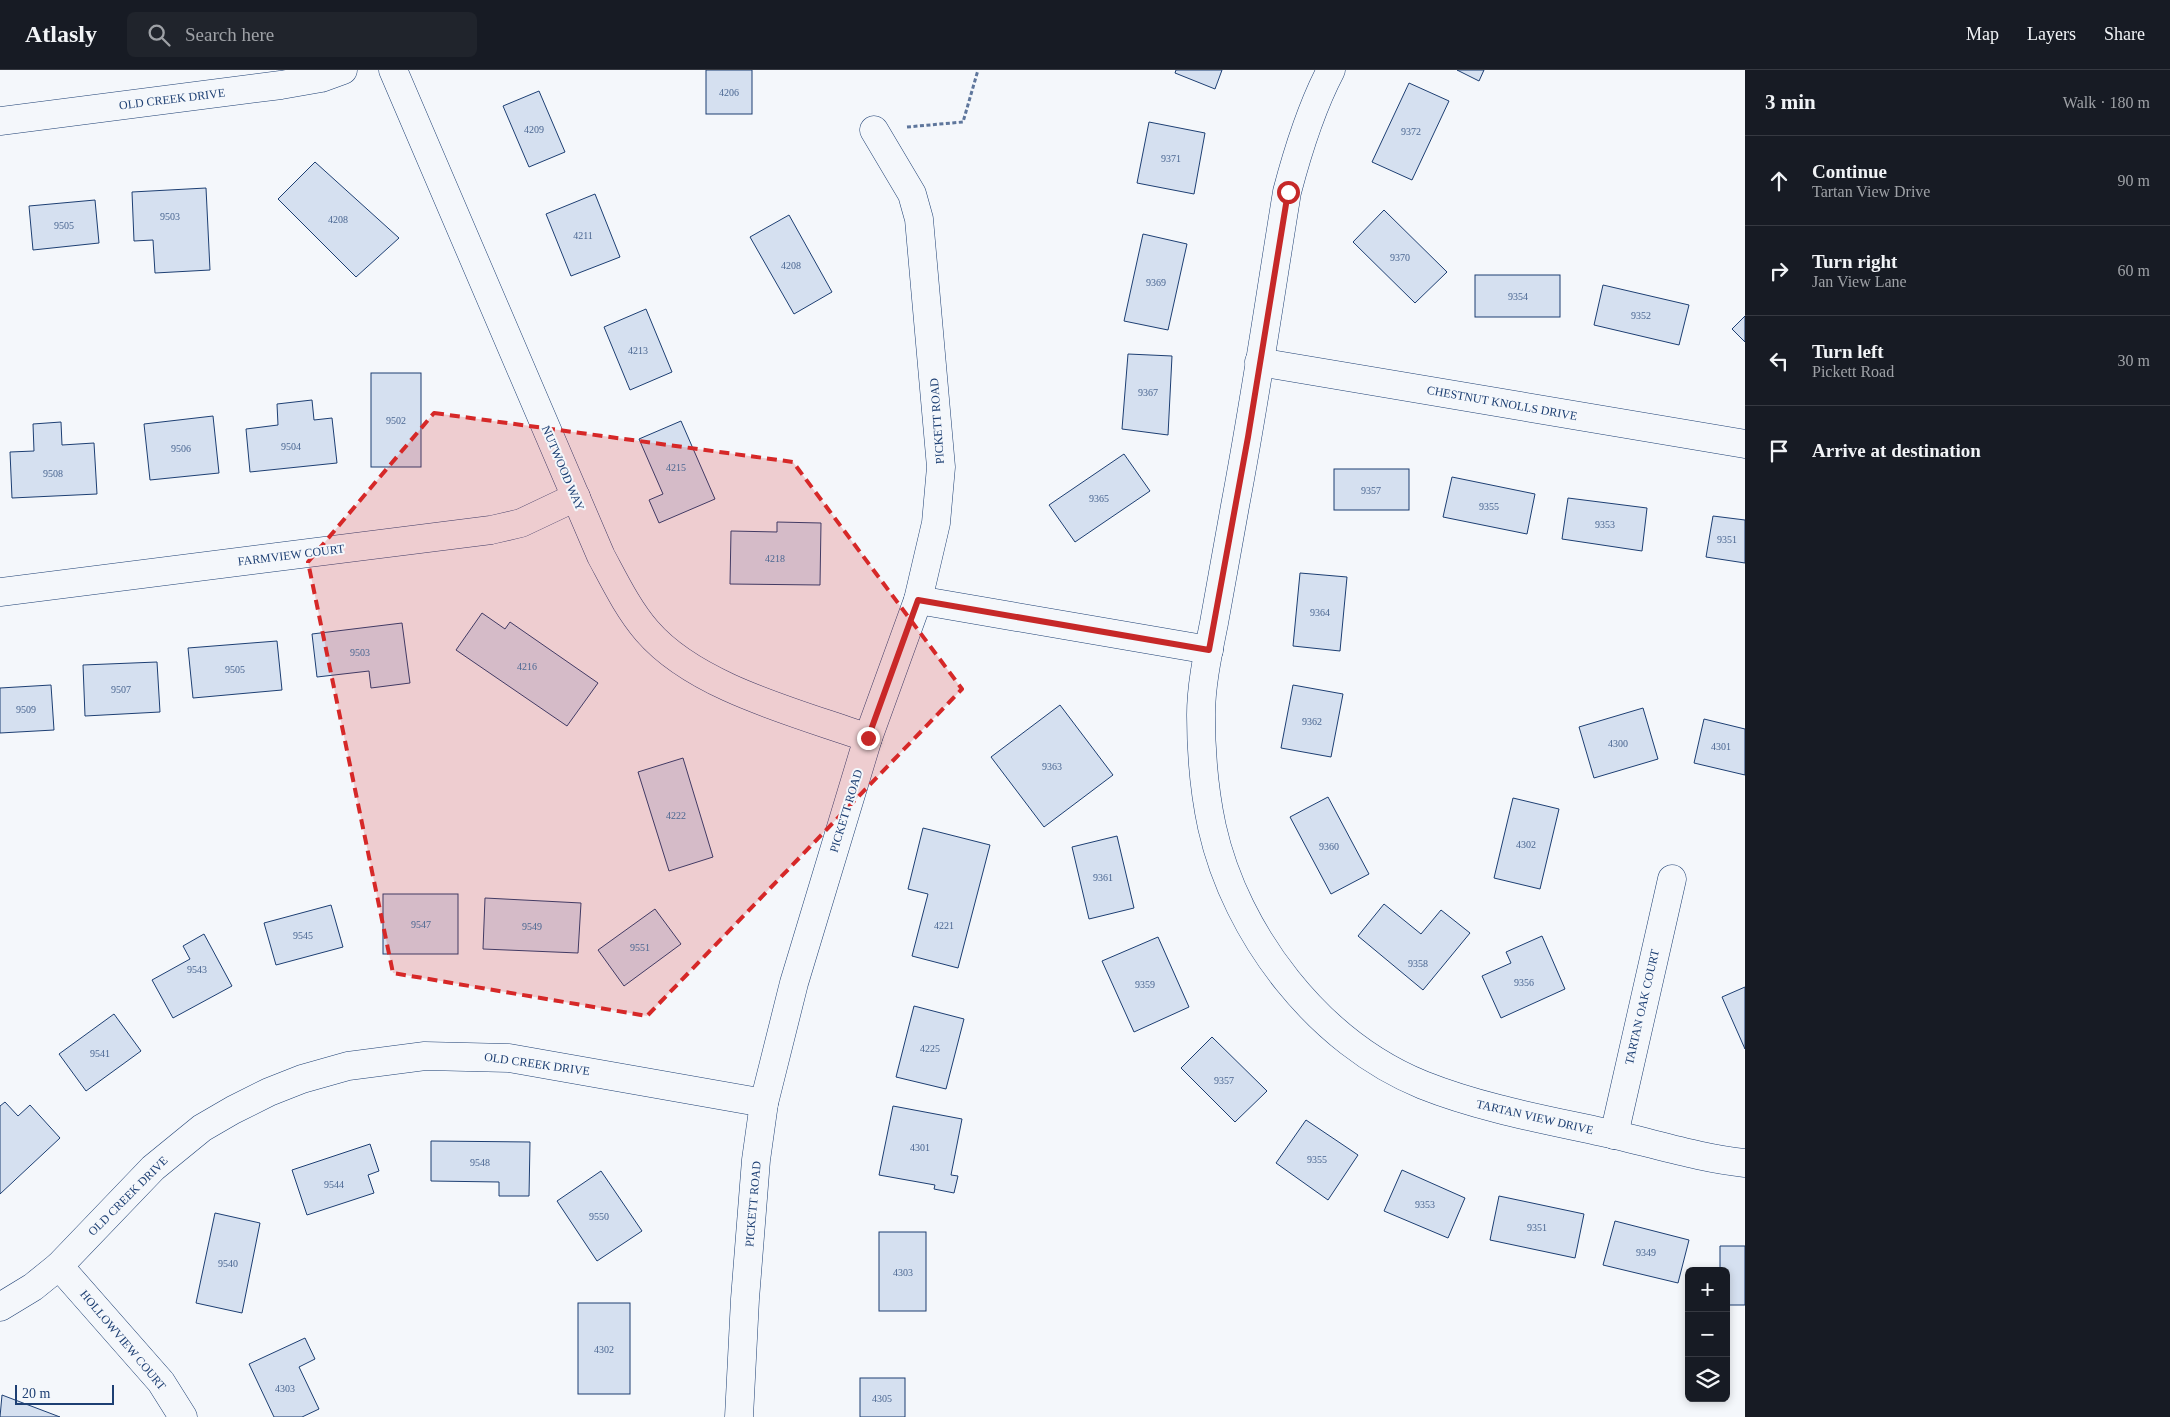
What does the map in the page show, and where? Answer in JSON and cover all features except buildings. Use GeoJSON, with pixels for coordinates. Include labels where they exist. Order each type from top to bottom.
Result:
{"type":"FeatureCollection","features":[{"type":"Feature","properties":{"kind":"street","name":"OLD CREEK DRIVE"},"geometry":{"type":"LineString","coordinates":[[0,121],[281,85],[322,78],[343,70]]}},
{"type":"Feature","properties":{"kind":"street","name":"NUTWOOD WAY"},"geometry":{"type":"LineString","coordinates":[[393,70],[601,556],[629,607],[659,644],[686,666],[722,685],[868,738]]}},
{"type":"Feature","properties":{"kind":"street","name":"TARTAN VIEW DRIVE"},"geometry":{"type":"LineString","coordinates":[[1331,70],[1319,93],[1292,175],[1248,437],[1209,650],[1201,711],[1203,780],[1212,830],[1227,875],[1244,913],[1265,949],[1294,987],[1321,1017],[1352,1043],[1380,1062],[1421,1084],[1486,1107],[1745,1163]]}},
{"type":"Feature","properties":{"kind":"street","name":"PICKETT ROAD"},"geometry":{"type":"LineString","coordinates":[[739,1417],[745,1299],[756,1160],[764,1102],[794,983],[868,738],[918,600],[936,523],[941,467],[932,348],[919,219],[912,194],[874,130]]}},
{"type":"Feature","properties":{"kind":"street","name":"CHESTNUT KNOLLS DRIVE"},"geometry":{"type":"LineString","coordinates":[[1260,362],[1745,444]]}},
{"type":"Feature","properties":{"kind":"street","name":"FARMVIEW COURT"},"geometry":{"type":"LineString","coordinates":[[0,592],[491,530],[521,523],[576,497]]}},
{"type":"Feature","properties":{"kind":"street"},"geometry":{"type":"LineString","coordinates":[[918,600],[1209,650]]}},
{"type":"Feature","properties":{"kind":"street","name":"TARTAN OAK COURT"},"geometry":{"type":"LineString","coordinates":[[1614,1134],[1672,879]]}},
{"type":"Feature","properties":{"kind":"street","name":"OLD CREEK DRIVE"},"geometry":{"type":"LineString","coordinates":[[0,1307],[33,1287],[59,1266],[153,1168],[202,1128],[269,1092],[302,1079],[348,1066],[425,1056],[509,1058],[764,1102]]}},
{"type":"Feature","properties":{"kind":"street","name":"HOLLOWVIEW COURT"},"geometry":{"type":"LineString","coordinates":[[59,1266],[161,1382],[183,1417]]}},
{"type":"Feature","properties":{"kind":"path"},"geometry":{"type":"LineString","coordinates":[[874,130],[963,122],[978,70]]}},
{"type":"Feature","properties":{"kind":"highlighted area"},"geometry":{"type":"Polygon","coordinates":[[[434,413],[793,462],[962,689],[647,1016],[393,973],[308,562],[434,413]]]}},
{"type":"Feature","properties":{"kind":"route"},"geometry":{"type":"LineString","coordinates":[[868,738],[918,600],[1209,650],[1248,437],[1288,192]]}}]}
